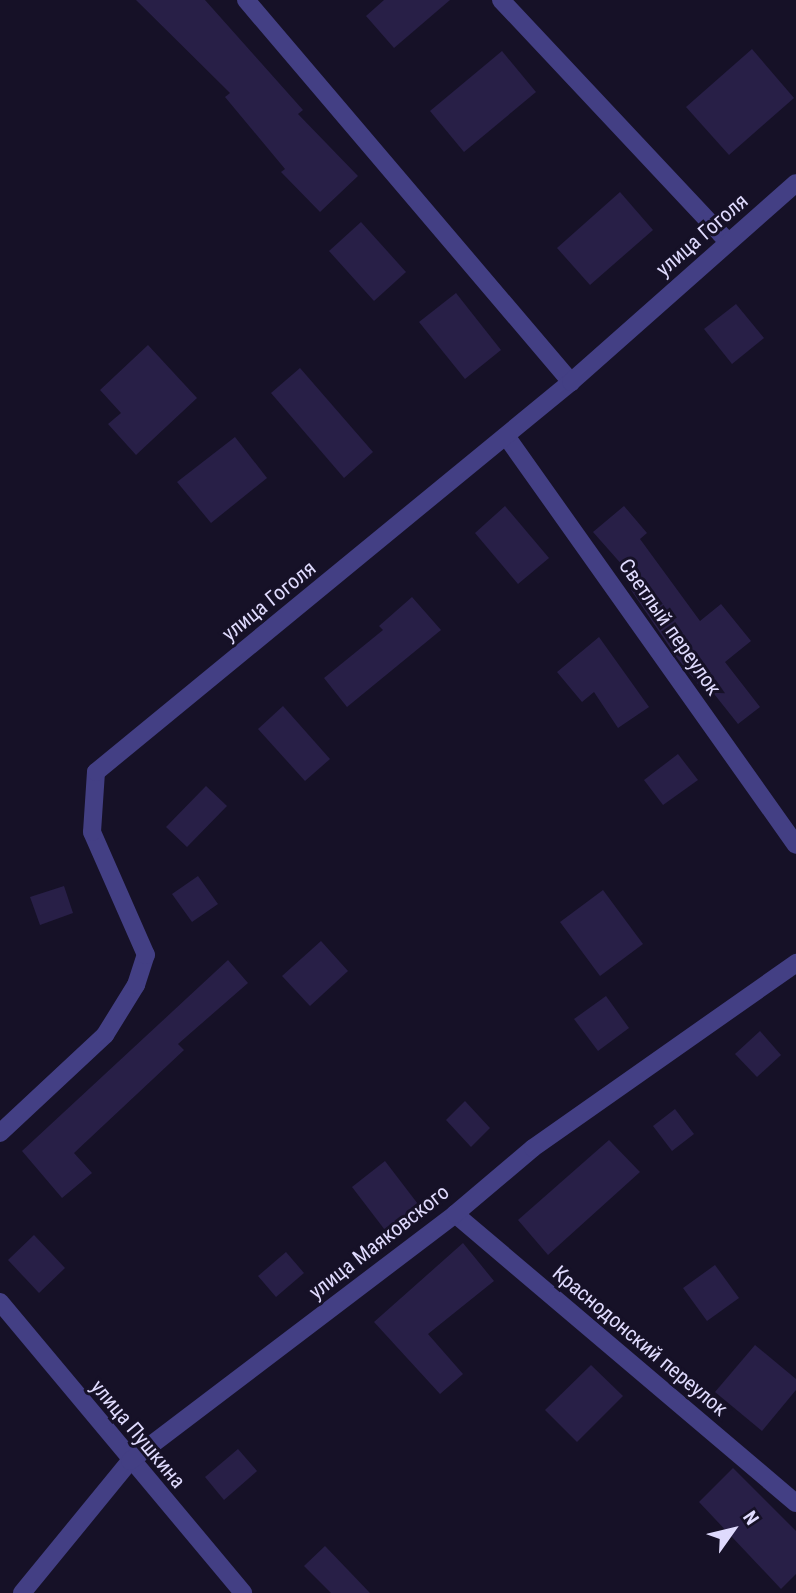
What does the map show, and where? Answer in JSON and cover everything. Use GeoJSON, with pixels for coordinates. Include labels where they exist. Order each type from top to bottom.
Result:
{"type":"FeatureCollection","features":[{"type":"Feature","properties":{"kind":"street"},"geometry":{"type":"LineString","coordinates":[[246,0],[571,382]]}},
{"type":"Feature","properties":{"kind":"street"},"geometry":{"type":"LineString","coordinates":[[501,0],[727,241]]}},
{"type":"Feature","properties":{"kind":"street","name":"улица Гоголя"},"geometry":{"type":"LineString","coordinates":[[0,1133],[105,1035],[136,985],[146,955],[92,832],[96,772],[571,382],[727,241],[796,183]]}},
{"type":"Feature","properties":{"kind":"street","name":"Светлый переулок"},"geometry":{"type":"LineString","coordinates":[[506,436],[796,845]]}},
{"type":"Feature","properties":{"kind":"street","name":"улица Маяковского"},"geometry":{"type":"LineString","coordinates":[[22,1593],[130,1461],[455,1214],[533,1148],[796,962]]}},
{"type":"Feature","properties":{"kind":"street","name":"Краснодонский переулок"},"geometry":{"type":"LineString","coordinates":[[455,1214],[796,1503]]}},
{"type":"Feature","properties":{"kind":"street","name":"улица Пушкина"},"geometry":{"type":"LineString","coordinates":[[0,1303],[243,1593]]}},
{"type":"Feature","properties":{"kind":"building"},"geometry":{"type":"Polygon","coordinates":[[[136,0],[205,0],[303,110],[298,114],[358,176],[320,212],[281,172],[285,169],[225,97],[230,93],[136,0]]]}},
{"type":"Feature","properties":{"kind":"building"},"geometry":{"type":"Polygon","coordinates":[[[384,0],[450,0],[394,48],[366,16],[384,0]]]}},
{"type":"Feature","properties":{"kind":"building"},"geometry":{"type":"Polygon","coordinates":[[[752,49],[794,98],[729,155],[686,107],[752,49]]]}},
{"type":"Feature","properties":{"kind":"building"},"geometry":{"type":"Polygon","coordinates":[[[502,51],[536,92],[464,152],[430,111],[502,51]]]}},
{"type":"Feature","properties":{"kind":"building"},"geometry":{"type":"Polygon","coordinates":[[[620,192],[653,230],[590,285],[557,248],[620,192]]]}},
{"type":"Feature","properties":{"kind":"building"},"geometry":{"type":"Polygon","coordinates":[[[361,222],[406,272],[374,301],[329,251],[361,222]]]}},
{"type":"Feature","properties":{"kind":"building"},"geometry":{"type":"Polygon","coordinates":[[[456,293],[501,350],[465,379],[419,322],[456,293]]]}},
{"type":"Feature","properties":{"kind":"building"},"geometry":{"type":"Polygon","coordinates":[[[736,304],[764,338],[732,364],[704,329],[736,304]]]}},
{"type":"Feature","properties":{"kind":"building"},"geometry":{"type":"Polygon","coordinates":[[[148,345],[197,398],[136,455],[108,424],[121,413],[100,390],[148,345]]]}},
{"type":"Feature","properties":{"kind":"building"},"geometry":{"type":"Polygon","coordinates":[[[300,368],[373,452],[344,478],[271,393],[300,368]]]}},
{"type":"Feature","properties":{"kind":"building"},"geometry":{"type":"Polygon","coordinates":[[[235,437],[267,478],[211,523],[177,482],[235,437]]]}},
{"type":"Feature","properties":{"kind":"building"},"geometry":{"type":"Polygon","coordinates":[[[505,506],[549,558],[518,584],[475,533],[505,506]]]}},
{"type":"Feature","properties":{"kind":"building"},"geometry":{"type":"Polygon","coordinates":[[[624,506],[647,533],[640,539],[700,621],[721,604],[751,641],[725,662],[760,707],[738,724],[703,680],[698,684],[677,658],[631,590],[639,584],[593,532],[624,506]]]}},
{"type":"Feature","properties":{"kind":"building"},"geometry":{"type":"Polygon","coordinates":[[[412,597],[441,630],[347,707],[324,678],[383,630],[379,626],[412,597]]]}},
{"type":"Feature","properties":{"kind":"building"},"geometry":{"type":"Polygon","coordinates":[[[599,637],[649,707],[618,728],[594,692],[582,702],[557,672],[599,637]]]}},
{"type":"Feature","properties":{"kind":"building"},"geometry":{"type":"Polygon","coordinates":[[[283,706],[330,759],[305,781],[258,729],[283,706]]]}},
{"type":"Feature","properties":{"kind":"building"},"geometry":{"type":"Polygon","coordinates":[[[678,754],[698,780],[663,805],[644,780],[678,754]]]}},
{"type":"Feature","properties":{"kind":"building"},"geometry":{"type":"Polygon","coordinates":[[[206,786],[227,806],[187,847],[166,827],[206,786]]]}},
{"type":"Feature","properties":{"kind":"building"},"geometry":{"type":"Polygon","coordinates":[[[198,876],[218,904],[192,922],[172,894],[198,876]]]}},
{"type":"Feature","properties":{"kind":"building"},"geometry":{"type":"Polygon","coordinates":[[[64,886],[73,913],[40,925],[30,897],[64,886]]]}},
{"type":"Feature","properties":{"kind":"building"},"geometry":{"type":"Polygon","coordinates":[[[603,890],[643,944],[600,976],[560,922],[603,890]]]}},
{"type":"Feature","properties":{"kind":"building"},"geometry":{"type":"Polygon","coordinates":[[[321,941],[348,971],[310,1006],[282,976],[321,941]]]}},
{"type":"Feature","properties":{"kind":"building"},"geometry":{"type":"Polygon","coordinates":[[[228,960],[248,983],[178,1044],[184,1050],[74,1153],[92,1173],[62,1198],[22,1151],[228,960]]]}},
{"type":"Feature","properties":{"kind":"building"},"geometry":{"type":"Polygon","coordinates":[[[606,996],[629,1028],[598,1051],[574,1019],[606,996]]]}},
{"type":"Feature","properties":{"kind":"building"},"geometry":{"type":"Polygon","coordinates":[[[760,1031],[781,1055],[757,1077],[735,1054],[760,1031]]]}},
{"type":"Feature","properties":{"kind":"building"},"geometry":{"type":"Polygon","coordinates":[[[465,1101],[490,1128],[471,1147],[446,1120],[465,1101]]]}},
{"type":"Feature","properties":{"kind":"building"},"geometry":{"type":"Polygon","coordinates":[[[675,1109],[694,1134],[672,1151],[653,1126],[675,1109]]]}},
{"type":"Feature","properties":{"kind":"building"},"geometry":{"type":"Polygon","coordinates":[[[609,1140],[640,1172],[548,1255],[518,1220],[609,1140]]]}},
{"type":"Feature","properties":{"kind":"building"},"geometry":{"type":"Polygon","coordinates":[[[385,1161],[421,1208],[388,1234],[352,1187],[385,1161]]]}},
{"type":"Feature","properties":{"kind":"building"},"geometry":{"type":"Polygon","coordinates":[[[34,1235],[65,1268],[39,1293],[8,1260],[34,1235]]]}},
{"type":"Feature","properties":{"kind":"building"},"geometry":{"type":"Polygon","coordinates":[[[463,1243],[494,1281],[428,1334],[463,1374],[440,1394],[374,1322],[463,1243]]]}},
{"type":"Feature","properties":{"kind":"building"},"geometry":{"type":"Polygon","coordinates":[[[286,1252],[304,1273],[276,1297],[258,1276],[286,1252]]]}},
{"type":"Feature","properties":{"kind":"building"},"geometry":{"type":"Polygon","coordinates":[[[715,1265],[739,1298],[707,1321],[683,1288],[715,1265]]]}},
{"type":"Feature","properties":{"kind":"building"},"geometry":{"type":"Polygon","coordinates":[[[755,1345],[796,1379],[796,1390],[762,1431],[715,1392],[755,1345]]]}},
{"type":"Feature","properties":{"kind":"building"},"geometry":{"type":"Polygon","coordinates":[[[591,1365],[623,1396],[577,1442],[545,1410],[591,1365]]]}},
{"type":"Feature","properties":{"kind":"building"},"geometry":{"type":"Polygon","coordinates":[[[238,1449],[257,1471],[224,1500],[205,1477],[238,1449]]]}},
{"type":"Feature","properties":{"kind":"building"},"geometry":{"type":"Polygon","coordinates":[[[733,1468],[796,1531],[796,1574],[781,1589],[699,1502],[733,1468]]]}},
{"type":"Feature","properties":{"kind":"building"},"geometry":{"type":"Polygon","coordinates":[[[325,1546],[370,1593],[331,1593],[304,1566],[325,1546]]]}}]}
